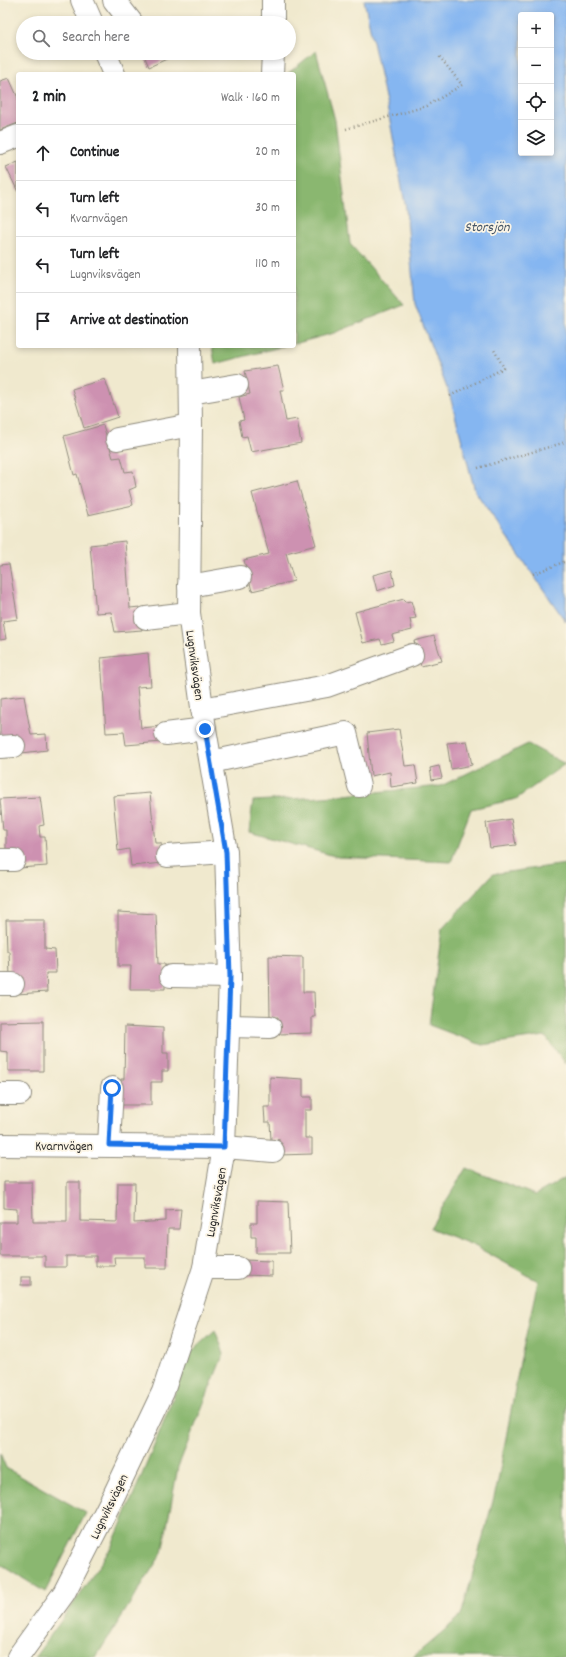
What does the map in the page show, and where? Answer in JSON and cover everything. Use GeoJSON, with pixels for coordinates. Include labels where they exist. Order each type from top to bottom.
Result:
{"type":"FeatureCollection","features":[{"type":"Feature","properties":{"kind":"street"},"geometry":{"type":"LineString","coordinates":[[82,0],[89,16]]}},
{"type":"Feature","properties":{"kind":"street"},"geometry":{"type":"LineString","coordinates":[[114,0],[127,16]]}},
{"type":"Feature","properties":{"kind":"street"},"geometry":{"type":"LineString","coordinates":[[272,16],[273,0]]}},
{"type":"Feature","properties":{"kind":"street"},"geometry":{"type":"LineString","coordinates":[[108,60],[113,72]]}},
{"type":"Feature","properties":{"kind":"street"},"geometry":{"type":"LineString","coordinates":[[272,60],[272,72]]}},
{"type":"Feature","properties":{"kind":"street"},"geometry":{"type":"LineString","coordinates":[[0,143],[16,137]]}},
{"type":"Feature","properties":{"kind":"street","name":"Lugnviksvägen"},"geometry":{"type":"LineString","coordinates":[[18,1657],[64,1593],[163,1392],[204,1268],[224,1147],[230,977],[226,852],[204,719],[189,613],[191,425],[190,348]]}},
{"type":"Feature","properties":{"kind":"street"},"geometry":{"type":"LineString","coordinates":[[191,393],[238,385]]}},
{"type":"Feature","properties":{"kind":"street"},"geometry":{"type":"LineString","coordinates":[[117,439],[191,425]]}},
{"type":"Feature","properties":{"kind":"street"},"geometry":{"type":"LineString","coordinates":[[189,586],[240,577]]}},
{"type":"Feature","properties":{"kind":"street"},"geometry":{"type":"LineString","coordinates":[[146,618],[189,613]]}},
{"type":"Feature","properties":{"kind":"street"},"geometry":{"type":"LineString","coordinates":[[166,734],[204,719],[327,686],[412,655]]}},
{"type":"Feature","properties":{"kind":"street"},"geometry":{"type":"LineString","coordinates":[[211,762],[346,733],[359,786]]}},
{"type":"Feature","properties":{"kind":"street"},"geometry":{"type":"LineString","coordinates":[[167,856],[226,852]]}},
{"type":"Feature","properties":{"kind":"street"},"geometry":{"type":"LineString","coordinates":[[171,976],[230,977]]}},
{"type":"Feature","properties":{"kind":"street"},"geometry":{"type":"LineString","coordinates":[[229,1026],[270,1027]]}},
{"type":"Feature","properties":{"kind":"street"},"geometry":{"type":"LineString","coordinates":[[109,1145],[112,1088]]}},
{"type":"Feature","properties":{"kind":"street","name":"Kvarnvägen"},"geometry":{"type":"LineString","coordinates":[[0,1145],[224,1147],[272,1152]]}},
{"type":"Feature","properties":{"kind":"street"},"geometry":{"type":"LineString","coordinates":[[204,1268],[238,1268]]}},
{"type":"Feature","properties":{"kind":"path"},"geometry":{"type":"LineString","coordinates":[[346,129],[427,106],[462,85],[439,56]]}},
{"type":"Feature","properties":{"kind":"path"},"geometry":{"type":"LineString","coordinates":[[450,396],[504,368],[494,350]]}},
{"type":"Feature","properties":{"kind":"path"},"geometry":{"type":"LineString","coordinates":[[478,468],[566,442]]}},
{"type":"Feature","properties":{"kind":"path"},"geometry":{"type":"LineString","coordinates":[[533,574],[566,561]]}},
{"type":"Feature","properties":{"kind":"green space"},"geometry":{"type":"Polygon","coordinates":[[[316,51],[335,120],[350,244],[404,305],[334,333],[296,343],[296,72],[290,72],[316,51]]]}},
{"type":"Feature","properties":{"kind":"green space"},"geometry":{"type":"Polygon","coordinates":[[[212,348],[276,348],[215,364],[212,348]]]}},
{"type":"Feature","properties":{"kind":"green space"},"geometry":{"type":"Polygon","coordinates":[[[528,744],[565,764],[516,799],[471,809],[451,862],[338,857],[249,832],[253,801],[323,797],[441,786],[528,744]]]}},
{"type":"Feature","properties":{"kind":"green space"},"geometry":{"type":"Polygon","coordinates":[[[566,864],[566,1064],[545,1036],[482,1045],[429,1025],[442,929],[493,874],[566,864]]]}},
{"type":"Feature","properties":{"kind":"green space"},"geometry":{"type":"Polygon","coordinates":[[[466,1168],[535,1195],[566,1177],[566,1657],[413,1657],[461,1616],[497,1486],[520,1362],[538,1281],[473,1245],[430,1228],[466,1168]]]}},
{"type":"Feature","properties":{"kind":"green space"},"geometry":{"type":"Polygon","coordinates":[[[215,1330],[224,1353],[178,1467],[162,1553],[96,1657],[35,1657],[111,1548],[152,1451],[191,1352],[215,1330]]]}},
{"type":"Feature","properties":{"kind":"green space"},"geometry":{"type":"Polygon","coordinates":[[[0,1453],[6,1468],[86,1513],[45,1592],[0,1564],[0,1453]]]}},
{"type":"Feature","properties":{"kind":"water","name":"Storsjön"},"geometry":{"type":"Polygon","coordinates":[[[364,0],[566,0],[566,622],[475,491],[450,396],[415,304],[406,209],[390,121],[364,0]]]}},
{"type":"Feature","properties":{"kind":"building"},"geometry":{"type":"Polygon","coordinates":[[[146,60],[164,60],[149,67],[146,60]]]}},
{"type":"Feature","properties":{"kind":"building"},"geometry":{"type":"Polygon","coordinates":[[[9,78],[16,94],[16,124],[0,130],[0,81],[9,78]]]}},
{"type":"Feature","properties":{"kind":"building"},"geometry":{"type":"Polygon","coordinates":[[[16,163],[16,188],[6,167],[16,163]]]}},
{"type":"Feature","properties":{"kind":"building"},"geometry":{"type":"Polygon","coordinates":[[[278,366],[284,390],[280,390],[286,421],[297,419],[301,443],[251,452],[247,436],[242,437],[239,421],[244,420],[239,397],[250,394],[245,371],[278,366]]]}},
{"type":"Feature","properties":{"kind":"building"},"geometry":{"type":"Polygon","coordinates":[[[105,379],[118,417],[84,428],[72,389],[105,379]]]}},
{"type":"Feature","properties":{"kind":"building"},"geometry":{"type":"Polygon","coordinates":[[[103,425],[113,458],[121,457],[125,472],[133,471],[136,487],[129,490],[133,505],[88,515],[77,474],[74,475],[64,436],[103,425]]]}},
{"type":"Feature","properties":{"kind":"building"},"geometry":{"type":"Polygon","coordinates":[[[297,481],[316,545],[286,553],[294,581],[252,591],[244,560],[269,554],[252,493],[297,481]]]}},
{"type":"Feature","properties":{"kind":"building"},"geometry":{"type":"Polygon","coordinates":[[[125,541],[130,608],[140,607],[142,630],[115,632],[111,612],[96,613],[90,545],[125,541]]]}},
{"type":"Feature","properties":{"kind":"building"},"geometry":{"type":"Polygon","coordinates":[[[9,564],[18,619],[3,621],[6,639],[0,640],[0,565],[9,564]]]}},
{"type":"Feature","properties":{"kind":"building"},"geometry":{"type":"Polygon","coordinates":[[[392,570],[395,585],[377,591],[373,575],[392,570]]]}},
{"type":"Feature","properties":{"kind":"building"},"geometry":{"type":"Polygon","coordinates":[[[404,599],[405,602],[411,601],[416,618],[410,619],[412,630],[392,635],[394,641],[382,644],[380,639],[363,643],[355,612],[404,599]]]}},
{"type":"Feature","properties":{"kind":"building"},"geometry":{"type":"Polygon","coordinates":[[[434,636],[442,661],[421,666],[414,641],[434,636]]]}},
{"type":"Feature","properties":{"kind":"building"},"geometry":{"type":"Polygon","coordinates":[[[148,653],[151,686],[137,687],[141,728],[162,726],[162,742],[126,745],[124,732],[106,733],[101,658],[148,653]]]}},
{"type":"Feature","properties":{"kind":"building"},"geometry":{"type":"Polygon","coordinates":[[[24,696],[31,735],[46,734],[47,750],[22,753],[0,741],[0,699],[24,696]]]}},
{"type":"Feature","properties":{"kind":"building"},"geometry":{"type":"Polygon","coordinates":[[[399,729],[405,766],[415,765],[418,783],[391,787],[390,772],[371,776],[367,733],[399,729]]]}},
{"type":"Feature","properties":{"kind":"building"},"geometry":{"type":"Polygon","coordinates":[[[467,741],[472,765],[451,769],[447,743],[467,741]]]}},
{"type":"Feature","properties":{"kind":"building"},"geometry":{"type":"Polygon","coordinates":[[[439,766],[442,778],[432,780],[430,768],[439,766]]]}},
{"type":"Feature","properties":{"kind":"building"},"geometry":{"type":"Polygon","coordinates":[[[150,793],[155,843],[161,843],[163,863],[131,866],[129,849],[118,851],[113,796],[150,793]]]}},
{"type":"Feature","properties":{"kind":"building"},"geometry":{"type":"Polygon","coordinates":[[[40,797],[44,825],[39,826],[40,837],[45,837],[47,866],[19,868],[6,854],[6,830],[3,830],[0,799],[40,797]]]}},
{"type":"Feature","properties":{"kind":"building"},"geometry":{"type":"Polygon","coordinates":[[[511,819],[516,845],[490,848],[486,823],[511,819]]]}},
{"type":"Feature","properties":{"kind":"building"},"geometry":{"type":"Polygon","coordinates":[[[118,912],[156,914],[158,964],[165,964],[165,989],[130,989],[131,966],[118,966],[118,912]]]}},
{"type":"Feature","properties":{"kind":"building"},"geometry":{"type":"Polygon","coordinates":[[[6,920],[45,920],[45,949],[55,950],[56,973],[46,973],[47,992],[17,994],[10,976],[9,951],[7,951],[6,920]]]}},
{"type":"Feature","properties":{"kind":"building"},"geometry":{"type":"Polygon","coordinates":[[[269,956],[303,957],[303,992],[314,992],[315,1017],[312,1017],[312,1033],[279,1034],[278,1017],[270,1018],[269,956]]]}},
{"type":"Feature","properties":{"kind":"building"},"geometry":{"type":"Polygon","coordinates":[[[43,1021],[43,1071],[8,1071],[8,1052],[0,1051],[0,1022],[43,1021]]]}},
{"type":"Feature","properties":{"kind":"building"},"geometry":{"type":"Polygon","coordinates":[[[125,1026],[163,1028],[163,1053],[168,1053],[168,1071],[162,1071],[162,1082],[151,1082],[151,1105],[121,1105],[121,1079],[124,1079],[125,1026]]]}},
{"type":"Feature","properties":{"kind":"building"},"geometry":{"type":"Polygon","coordinates":[[[270,1077],[303,1079],[303,1097],[312,1097],[312,1110],[305,1110],[305,1138],[312,1138],[312,1154],[279,1155],[279,1139],[271,1140],[270,1122],[265,1122],[264,1107],[270,1107],[270,1077]]]}},
{"type":"Feature","properties":{"kind":"building"},"geometry":{"type":"Polygon","coordinates":[[[4,1182],[32,1182],[33,1222],[67,1222],[67,1182],[80,1182],[80,1221],[117,1222],[118,1183],[135,1183],[134,1223],[166,1221],[166,1210],[181,1209],[179,1229],[168,1229],[167,1268],[145,1268],[145,1257],[114,1257],[115,1266],[96,1266],[96,1256],[66,1256],[66,1267],[45,1267],[45,1256],[0,1256],[0,1222],[17,1222],[17,1209],[4,1208],[4,1182]]]}},
{"type":"Feature","properties":{"kind":"building"},"geometry":{"type":"Polygon","coordinates":[[[257,1201],[288,1202],[290,1253],[256,1253],[256,1237],[251,1237],[251,1223],[257,1223],[257,1201]]]}},
{"type":"Feature","properties":{"kind":"building"},"geometry":{"type":"Polygon","coordinates":[[[243,1260],[272,1261],[272,1276],[242,1275],[243,1260]]]}},
{"type":"Feature","properties":{"kind":"building"},"geometry":{"type":"Polygon","coordinates":[[[21,1277],[31,1277],[31,1285],[21,1285],[21,1277]]]}},
{"type":"Feature","properties":{"kind":"route"},"geometry":{"type":"LineString","coordinates":[[112,1088],[109,1145],[224,1147],[230,977],[226,852],[205,729]]}}]}
